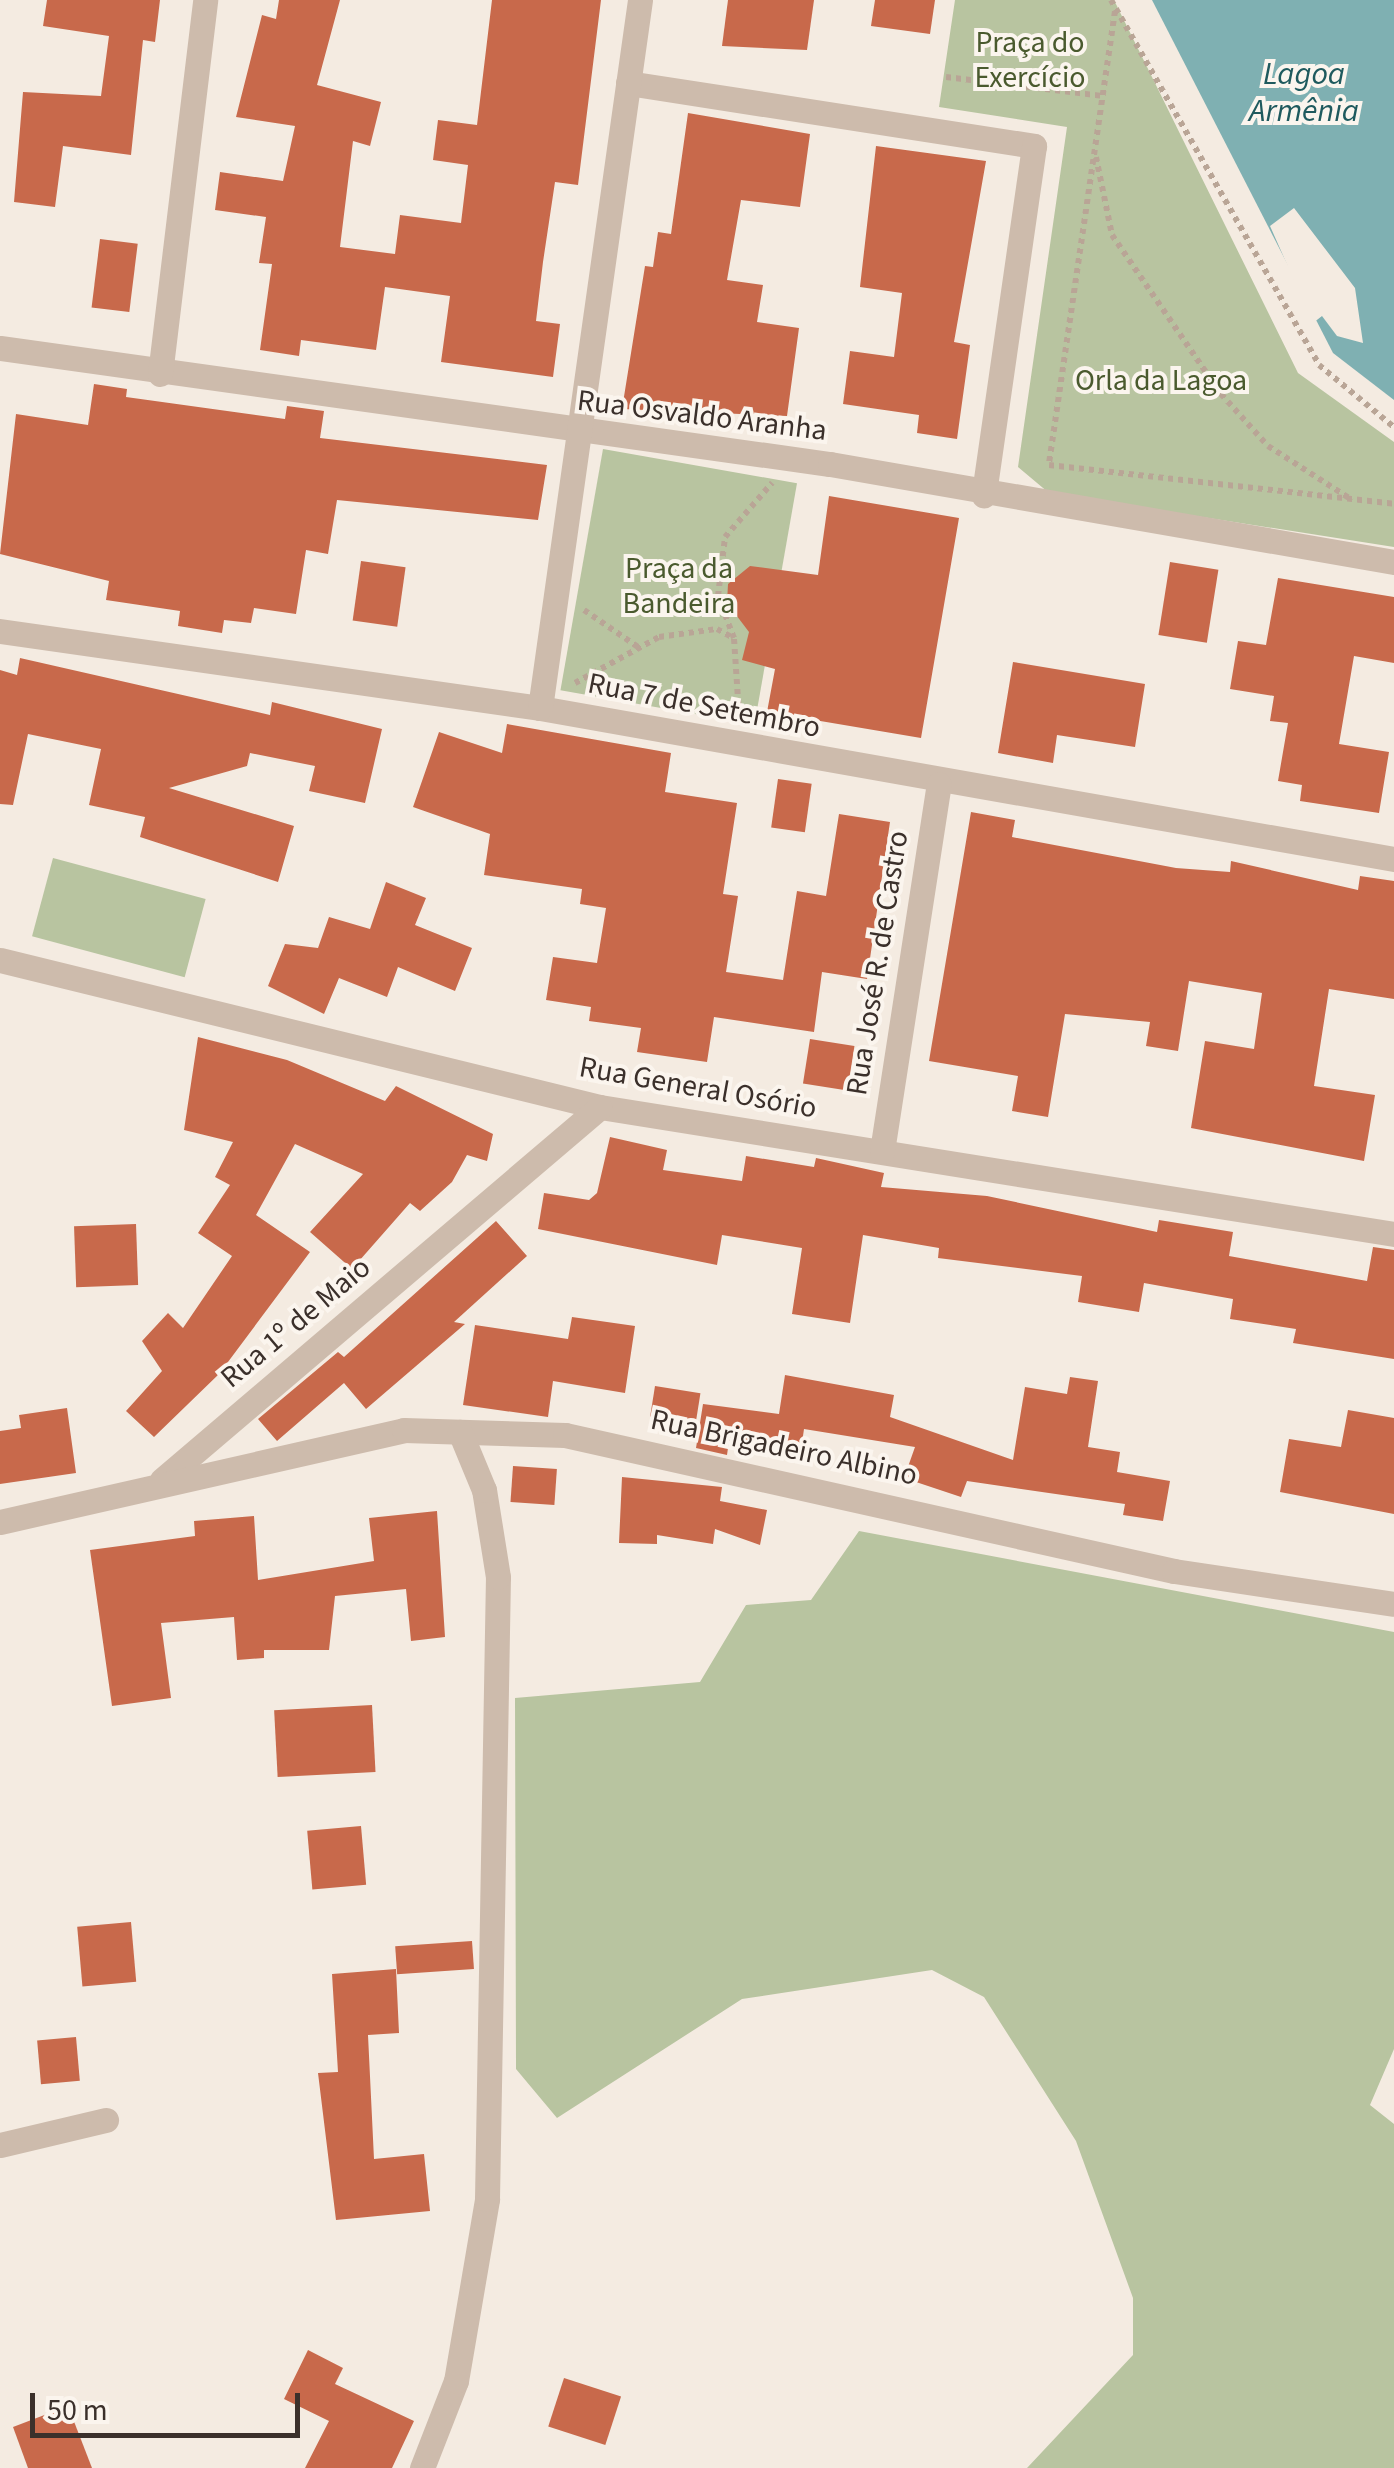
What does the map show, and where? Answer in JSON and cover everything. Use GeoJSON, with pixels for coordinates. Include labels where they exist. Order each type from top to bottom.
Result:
{"type":"FeatureCollection","features":[{"type":"Feature","properties":{"kind":"street"},"geometry":{"type":"LineString","coordinates":[[160,374],[204,0]]}},
{"type":"Feature","properties":{"kind":"street"},"geometry":{"type":"LineString","coordinates":[[540,708],[640,0]]}},
{"type":"Feature","properties":{"kind":"street"},"geometry":{"type":"LineString","coordinates":[[628,83],[1034,146],[984,495]]}},
{"type":"Feature","properties":{"kind":"street","name":"Rua Osvaldo Aranha"},"geometry":{"type":"LineString","coordinates":[[0,348],[578,433],[830,464],[984,495],[1394,562]]}},
{"type":"Feature","properties":{"kind":"street","name":"Rua 7 de Setembro"},"geometry":{"type":"LineString","coordinates":[[0,631],[540,708],[939,784],[1394,860]]}},
{"type":"Feature","properties":{"kind":"street","name":"Rua José R. de Castro"},"geometry":{"type":"LineString","coordinates":[[882,1151],[939,784]]}},
{"type":"Feature","properties":{"kind":"street","name":"Rua General Osório"},"geometry":{"type":"LineString","coordinates":[[0,960],[600,1107],[1394,1234]]}},
{"type":"Feature","properties":{"kind":"street","name":"Rua 1º de Maio"},"geometry":{"type":"LineString","coordinates":[[0,1522],[158,1483],[600,1107]]}},
{"type":"Feature","properties":{"kind":"street","name":"Rua Brigadeiro Albino"},"geometry":{"type":"LineString","coordinates":[[158,1483],[404,1430],[565,1435],[1174,1570],[1394,1604]]}},
{"type":"Feature","properties":{"kind":"street"},"geometry":{"type":"LineString","coordinates":[[422,2468],[456,2380],[487,2198],[498,1578],[484,1490],[460,1432]]}},
{"type":"Feature","properties":{"kind":"street"},"geometry":{"type":"LineString","coordinates":[[0,2145],[106,2120]]}},
{"type":"Feature","properties":{"kind":"path"},"geometry":{"type":"LineString","coordinates":[[1111,0],[1264,254],[1319,365],[1394,427]]}},
{"type":"Feature","properties":{"kind":"path"},"geometry":{"type":"LineString","coordinates":[[1115,11],[1048,466],[1394,504]]}},
{"type":"Feature","properties":{"kind":"path"},"geometry":{"type":"LineString","coordinates":[[946,78],[1102,96]]}},
{"type":"Feature","properties":{"kind":"path"},"geometry":{"type":"LineString","coordinates":[[1094,150],[1112,235],[1220,394],[1268,446],[1353,500]]}},
{"type":"Feature","properties":{"kind":"path"},"geometry":{"type":"LineString","coordinates":[[740,720],[734,638],[718,596],[725,537],[776,478]]}},
{"type":"Feature","properties":{"kind":"path"},"geometry":{"type":"LineString","coordinates":[[576,604],[641,649]]}},
{"type":"Feature","properties":{"kind":"path"},"geometry":{"type":"LineString","coordinates":[[561,690],[641,649],[697,632],[734,638]]}},
{"type":"Feature","properties":{"kind":"green space","name":"Orla da Lagoa"},"geometry":{"type":"Polygon","coordinates":[[[955,0],[1114,0],[1298,373],[1394,442],[1394,547],[1049,493],[1018,467],[1067,127],[939,107],[955,0]]]}},
{"type":"Feature","properties":{"kind":"green space","name":"Praça da Bandeira"},"geometry":{"type":"Polygon","coordinates":[[[603,449],[797,483],[754,724],[560,690],[603,449]]]}},
{"type":"Feature","properties":{"kind":"green space"},"geometry":{"type":"Polygon","coordinates":[[[53,858],[206,899],[185,977],[32,936],[53,858]]]}},
{"type":"Feature","properties":{"kind":"green space"},"geometry":{"type":"Polygon","coordinates":[[[859,1531],[1394,1632],[1394,2049],[1370,2105],[1394,2124],[1394,2468],[1027,2468],[1133,2355],[1133,2298],[1076,2141],[984,1997],[932,1970],[742,1999],[557,2118],[516,2069],[515,1698],[700,1682],[746,1605],[811,1600],[859,1531]]]}},
{"type":"Feature","properties":{"kind":"water","name":"Lagoa Armênia"},"geometry":{"type":"Polygon","coordinates":[[[1152,0],[1394,0],[1394,400],[1333,353],[1152,0]]]}},
{"type":"Feature","properties":{"kind":"pier"},"geometry":{"type":"Polygon","coordinates":[[[1294,208],[1355,288],[1363,343],[1337,336],[1322,316],[1313,323],[1270,226],[1294,208]]]}},
{"type":"Feature","properties":{"kind":"building"},"geometry":{"type":"Polygon","coordinates":[[[47,0],[160,0],[155,42],[143,40],[131,155],[63,146],[55,207],[14,202],[23,92],[101,96],[109,36],[43,26],[47,0]]]}},
{"type":"Feature","properties":{"kind":"building"},"geometry":{"type":"Polygon","coordinates":[[[279,0],[340,0],[317,85],[381,102],[370,146],[353,141],[340,247],[395,254],[400,215],[461,223],[468,165],[433,160],[438,120],[477,125],[492,0],[601,0],[578,185],[555,182],[543,262],[536,321],[560,324],[553,377],[441,362],[450,296],[385,287],[376,350],[301,340],[299,356],[260,350],[272,264],[259,263],[266,217],[215,210],[220,172],[283,181],[295,126],[236,117],[262,15],[276,19],[279,0]]]}},
{"type":"Feature","properties":{"kind":"building"},"geometry":{"type":"Polygon","coordinates":[[[728,0],[814,0],[807,50],[722,46],[728,0]]]}},
{"type":"Feature","properties":{"kind":"building"},"geometry":{"type":"Polygon","coordinates":[[[875,0],[935,0],[930,34],[871,26],[875,0]]]}},
{"type":"Feature","properties":{"kind":"building"},"geometry":{"type":"Polygon","coordinates":[[[688,113],[810,134],[800,207],[741,200],[727,280],[763,285],[757,322],[799,328],[787,416],[622,409],[645,266],[653,267],[658,232],[671,234],[688,113]]]}},
{"type":"Feature","properties":{"kind":"building"},"geometry":{"type":"Polygon","coordinates":[[[876,146],[986,161],[954,342],[970,345],[957,439],[917,433],[919,415],[843,404],[850,351],[894,357],[902,293],[860,287],[876,146]]]}},
{"type":"Feature","properties":{"kind":"building"},"geometry":{"type":"Polygon","coordinates":[[[100,239],[138,244],[129,312],[92,307],[100,239]]]}},
{"type":"Feature","properties":{"kind":"building"},"geometry":{"type":"Polygon","coordinates":[[[94,384],[127,389],[126,397],[285,419],[287,406],[324,411],[320,438],[547,465],[538,520],[337,500],[328,554],[306,550],[296,614],[254,608],[251,623],[224,620],[222,633],[178,626],[180,611],[106,600],[109,581],[0,554],[16,414],[88,425],[94,384]]]}},
{"type":"Feature","properties":{"kind":"building"},"geometry":{"type":"Polygon","coordinates":[[[829,496],[959,518],[921,738],[767,712],[775,669],[742,660],[749,632],[727,603],[728,584],[750,566],[818,575],[829,496]]]}},
{"type":"Feature","properties":{"kind":"building"},"geometry":{"type":"Polygon","coordinates":[[[361,561],[406,567],[397,627],[353,620],[361,561]]]}},
{"type":"Feature","properties":{"kind":"building"},"geometry":{"type":"Polygon","coordinates":[[[1170,562],[1218,570],[1207,643],[1158,635],[1170,562]]]}},
{"type":"Feature","properties":{"kind":"building"},"geometry":{"type":"Polygon","coordinates":[[[1278,578],[1394,597],[1394,663],[1354,656],[1339,744],[1389,752],[1379,813],[1300,801],[1302,785],[1278,781],[1288,723],[1270,721],[1274,696],[1230,689],[1238,641],[1266,645],[1278,578]]]}},
{"type":"Feature","properties":{"kind":"building"},"geometry":{"type":"Polygon","coordinates":[[[20,658],[270,715],[272,702],[382,729],[365,803],[309,791],[315,766],[250,753],[247,766],[169,788],[294,826],[278,882],[140,837],[145,817],[89,805],[101,749],[28,734],[13,805],[0,804],[0,670],[17,675],[20,658]]]}},
{"type":"Feature","properties":{"kind":"building"},"geometry":{"type":"Polygon","coordinates":[[[1013,662],[1145,684],[1135,747],[1057,735],[1053,763],[998,753],[1013,662]]]}},
{"type":"Feature","properties":{"kind":"building"},"geometry":{"type":"Polygon","coordinates":[[[507,724],[671,753],[665,792],[737,803],[723,894],[738,896],[726,972],[783,980],[797,891],[826,896],[839,814],[890,822],[867,979],[822,972],[814,1032],[714,1017],[707,1062],[637,1052],[641,1028],[589,1021],[591,1007],[546,1000],[553,957],[597,963],[606,908],[580,904],[582,889],[484,875],[490,834],[413,807],[439,732],[502,753],[507,724]]]}},
{"type":"Feature","properties":{"kind":"building"},"geometry":{"type":"Polygon","coordinates":[[[778,779],[812,784],[805,832],[771,828],[778,779]]]}},
{"type":"Feature","properties":{"kind":"building"},"geometry":{"type":"Polygon","coordinates":[[[971,812],[1015,820],[1012,837],[1176,868],[1230,872],[1231,861],[1358,890],[1360,876],[1394,881],[1394,999],[1329,989],[1314,1086],[1375,1095],[1364,1161],[1191,1128],[1205,1041],[1254,1049],[1262,993],[1189,981],[1178,1051],[1146,1046],[1150,1022],[1065,1014],[1048,1117],[1012,1111],[1018,1076],[929,1061],[971,812]]]}},
{"type":"Feature","properties":{"kind":"building"},"geometry":{"type":"Polygon","coordinates":[[[386,882],[426,898],[415,925],[472,948],[455,991],[398,967],[387,997],[339,978],[324,1014],[268,986],[285,944],[318,948],[329,917],[370,929],[386,882]]]}},
{"type":"Feature","properties":{"kind":"building"},"geometry":{"type":"Polygon","coordinates":[[[198,1037],[287,1060],[385,1101],[396,1086],[493,1134],[487,1161],[467,1155],[452,1182],[420,1211],[410,1203],[352,1269],[310,1232],[363,1174],[295,1144],[256,1215],[310,1252],[219,1374],[154,1437],[126,1411],[162,1371],[142,1341],[168,1313],[183,1328],[232,1256],[198,1233],[230,1185],[215,1177],[233,1142],[184,1130],[198,1037]]]}},
{"type":"Feature","properties":{"kind":"building"},"geometry":{"type":"Polygon","coordinates":[[[810,1039],[854,1046],[847,1090],[803,1083],[810,1039]]]}},
{"type":"Feature","properties":{"kind":"building"},"geometry":{"type":"Polygon","coordinates":[[[610,1137],[667,1150],[663,1170],[742,1181],[746,1156],[814,1167],[816,1158],[884,1173],[881,1187],[987,1196],[1157,1232],[1159,1220],[1233,1232],[1229,1256],[1367,1281],[1373,1247],[1394,1250],[1394,1359],[1293,1343],[1296,1329],[1230,1319],[1233,1299],[1144,1283],[1139,1312],[1078,1302],[1082,1276],[938,1258],[939,1248],[863,1235],[850,1323],[792,1314],[802,1248],[722,1235],[717,1265],[538,1229],[544,1193],[589,1200],[597,1193],[610,1137]]]}},
{"type":"Feature","properties":{"kind":"building"},"geometry":{"type":"Polygon","coordinates":[[[496,1221],[527,1256],[454,1322],[465,1324],[366,1409],[344,1383],[277,1441],[258,1419],[338,1352],[344,1357],[496,1221]]]}},
{"type":"Feature","properties":{"kind":"building"},"geometry":{"type":"Polygon","coordinates":[[[136,1224],[138,1285],[76,1287],[74,1226],[136,1224]]]}},
{"type":"Feature","properties":{"kind":"building"},"geometry":{"type":"Polygon","coordinates":[[[572,1317],[635,1326],[625,1393],[553,1381],[548,1417],[463,1405],[475,1325],[568,1339],[572,1317]]]}},
{"type":"Feature","properties":{"kind":"building"},"geometry":{"type":"Polygon","coordinates":[[[785,1375],[894,1395],[890,1417],[1013,1460],[1025,1387],[1067,1394],[1070,1377],[1098,1381],[1088,1447],[1120,1452],[1117,1472],[1170,1481],[1163,1521],[1123,1515],[1125,1504],[967,1481],[961,1497],[904,1478],[915,1447],[804,1429],[801,1450],[741,1441],[729,1441],[727,1455],[696,1448],[703,1404],[779,1414],[785,1375]]]}},
{"type":"Feature","properties":{"kind":"building"},"geometry":{"type":"Polygon","coordinates":[[[655,1386],[700,1393],[696,1424],[650,1417],[655,1386]]]}},
{"type":"Feature","properties":{"kind":"building"},"geometry":{"type":"Polygon","coordinates":[[[67,1408],[76,1473],[0,1484],[0,1431],[21,1428],[19,1415],[67,1408]]]}},
{"type":"Feature","properties":{"kind":"building"},"geometry":{"type":"Polygon","coordinates":[[[1348,1410],[1394,1418],[1394,1514],[1280,1492],[1289,1439],[1341,1447],[1348,1410]]]}},
{"type":"Feature","properties":{"kind":"building"},"geometry":{"type":"Polygon","coordinates":[[[513,1466],[557,1469],[554,1505],[510,1502],[513,1466]]]}},
{"type":"Feature","properties":{"kind":"building"},"geometry":{"type":"Polygon","coordinates":[[[622,1477],[722,1487],[720,1501],[767,1510],[760,1545],[715,1529],[713,1544],[657,1535],[657,1544],[619,1543],[622,1477]]]}},
{"type":"Feature","properties":{"kind":"building"},"geometry":{"type":"Polygon","coordinates":[[[437,1511],[445,1637],[411,1641],[406,1589],[335,1596],[329,1650],[264,1650],[264,1658],[237,1660],[234,1617],[161,1623],[171,1698],[112,1706],[90,1550],[195,1536],[194,1521],[254,1516],[258,1580],[374,1561],[369,1518],[437,1511]]]}},
{"type":"Feature","properties":{"kind":"building"},"geometry":{"type":"Polygon","coordinates":[[[372,1705],[376,1772],[278,1777],[274,1710],[372,1705]]]}},
{"type":"Feature","properties":{"kind":"building"},"geometry":{"type":"Polygon","coordinates":[[[361,1826],[366,1885],[312,1889],[307,1831],[361,1826]]]}},
{"type":"Feature","properties":{"kind":"building"},"geometry":{"type":"Polygon","coordinates":[[[131,1922],[136,1982],[82,1986],[77,1927],[131,1922]]]}},
{"type":"Feature","properties":{"kind":"building"},"geometry":{"type":"Polygon","coordinates":[[[472,1941],[474,1969],[397,1974],[395,1946],[472,1941]]]}},
{"type":"Feature","properties":{"kind":"building"},"geometry":{"type":"Polygon","coordinates":[[[396,1969],[399,2033],[368,2035],[374,2159],[424,2154],[430,2211],[336,2220],[318,2073],[338,2072],[332,1974],[396,1969]]]}},
{"type":"Feature","properties":{"kind":"building"},"geometry":{"type":"Polygon","coordinates":[[[76,2037],[80,2081],[41,2084],[37,2040],[76,2037]]]}},
{"type":"Feature","properties":{"kind":"building"},"geometry":{"type":"Polygon","coordinates":[[[308,2350],[343,2368],[335,2384],[414,2421],[392,2468],[305,2468],[329,2421],[284,2399],[308,2350]]]}},
{"type":"Feature","properties":{"kind":"building"},"geometry":{"type":"Polygon","coordinates":[[[564,2378],[621,2397],[605,2445],[548,2427],[564,2378]]]}},
{"type":"Feature","properties":{"kind":"building"},"geometry":{"type":"Polygon","coordinates":[[[68,2406],[92,2468],[28,2468],[13,2427],[68,2406]]]}},
{"type":"Feature","properties":{"kind":"park label","name":"Praça do Exercício"},"geometry":{"type":"Point","coordinates":[1030,60]}}]}
